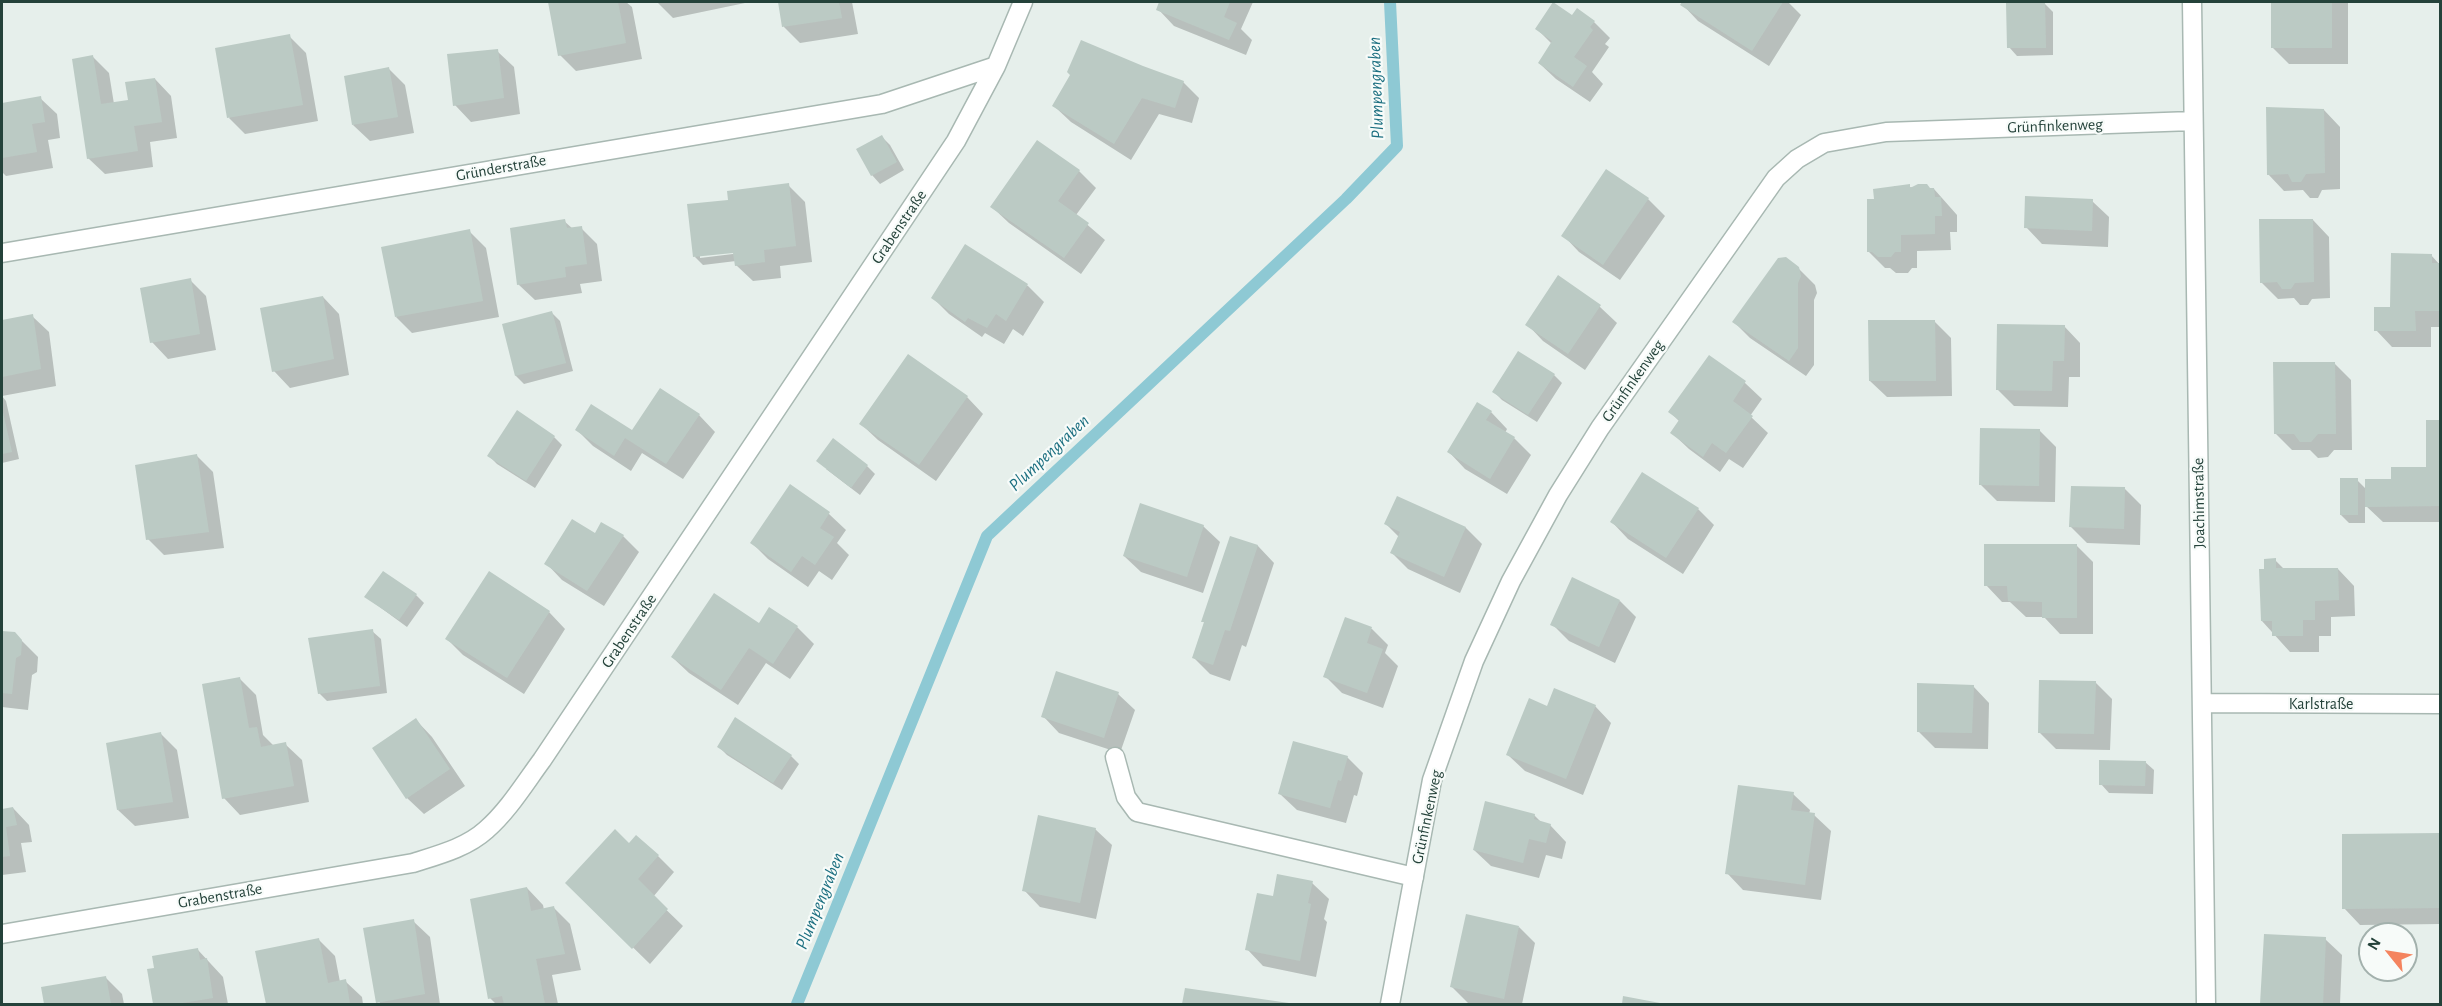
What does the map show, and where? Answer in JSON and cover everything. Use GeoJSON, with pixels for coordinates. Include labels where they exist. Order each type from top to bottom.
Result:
{"type":"FeatureCollection","features":[{"type":"Feature","properties":{"kind":"street","name":"Grabenstraße"},"geometry":{"type":"LineString","coordinates":[[2,934],[413,863],[455,849],[486,831],[542,760],[944,160],[996,66],[1023,2]]}},
{"type":"Feature","properties":{"kind":"street","name":"Joachimstraße"},"geometry":{"type":"LineString","coordinates":[[2192,2],[2206,1005]]}},
{"type":"Feature","properties":{"kind":"street","name":"Gründerstraße"},"geometry":{"type":"LineString","coordinates":[[2,253],[882,104],[996,66]]}},
{"type":"Feature","properties":{"kind":"street","name":"Grünfinkenweg"},"geometry":{"type":"LineString","coordinates":[[1390,1005],[1432,780],[1474,661],[1511,581],[1558,495],[1600,428],[1776,178],[1797,159],[1824,143],[1886,132],[2193,121]]}},
{"type":"Feature","properties":{"kind":"street","name":"Karlstraße"},"geometry":{"type":"LineString","coordinates":[[2202,703],[2440,704]]}},
{"type":"Feature","properties":{"kind":"street"},"geometry":{"type":"LineString","coordinates":[[1115,756],[1126,797],[1137,812],[1414,877]]}},
{"type":"Feature","properties":{"kind":"building"},"geometry":{"type":"Polygon","coordinates":[[[548,2],[618,2],[626,43],[558,56],[548,2]]]}},
{"type":"Feature","properties":{"kind":"building"},"geometry":{"type":"Polygon","coordinates":[[[778,2],[839,2],[842,18],[782,27],[778,2]]]}},
{"type":"Feature","properties":{"kind":"building"},"geometry":{"type":"Polygon","coordinates":[[[1159,2],[1230,2],[1224,17],[1237,23],[1229,40],[1156,10],[1159,2]]]}},
{"type":"Feature","properties":{"kind":"building"},"geometry":{"type":"Polygon","coordinates":[[[1553,2],[1572,15],[1577,8],[1595,21],[1590,27],[1593,30],[1574,57],[1587,66],[1573,87],[1538,63],[1552,41],[1535,29],[1553,2]]]}},
{"type":"Feature","properties":{"kind":"building"},"geometry":{"type":"Polygon","coordinates":[[[1682,2],[1783,2],[1752,51],[1680,5],[1682,2]]]}},
{"type":"Feature","properties":{"kind":"building"},"geometry":{"type":"Polygon","coordinates":[[[2045,2],[2046,48],[2007,48],[2006,3],[2045,2]]]}},
{"type":"Feature","properties":{"kind":"building"},"geometry":{"type":"Polygon","coordinates":[[[2271,2],[2332,2],[2332,48],[2271,48],[2271,2]]]}},
{"type":"Feature","properties":{"kind":"building"},"geometry":{"type":"Polygon","coordinates":[[[290,34],[303,105],[227,118],[215,48],[290,34]]]}},
{"type":"Feature","properties":{"kind":"building"},"geometry":{"type":"Polygon","coordinates":[[[1081,40],[1184,81],[1175,108],[1142,98],[1114,144],[1052,106],[1070,75],[1067,72],[1081,40]]]}},
{"type":"Feature","properties":{"kind":"building"},"geometry":{"type":"Polygon","coordinates":[[[498,49],[504,98],[453,106],[447,54],[498,49]]]}},
{"type":"Feature","properties":{"kind":"building"},"geometry":{"type":"Polygon","coordinates":[[[93,55],[101,104],[128,100],[125,82],[155,78],[162,122],[134,126],[138,151],[87,159],[72,59],[93,55]]]}},
{"type":"Feature","properties":{"kind":"building"},"geometry":{"type":"Polygon","coordinates":[[[389,67],[398,117],[352,125],[344,76],[389,67]]]}},
{"type":"Feature","properties":{"kind":"building"},"geometry":{"type":"Polygon","coordinates":[[[41,96],[45,122],[32,124],[37,152],[2,158],[2,103],[41,96]]]}},
{"type":"Feature","properties":{"kind":"building"},"geometry":{"type":"Polygon","coordinates":[[[2266,107],[2324,109],[2325,173],[2306,174],[2301,182],[2292,182],[2288,174],[2267,175],[2266,107]]]}},
{"type":"Feature","properties":{"kind":"building"},"geometry":{"type":"Polygon","coordinates":[[[882,135],[897,162],[871,176],[856,149],[882,135]]]}},
{"type":"Feature","properties":{"kind":"building"},"geometry":{"type":"Polygon","coordinates":[[[1037,140],[1080,170],[1058,201],[1089,223],[1064,258],[990,207],[1037,140]]]}},
{"type":"Feature","properties":{"kind":"building"},"geometry":{"type":"Polygon","coordinates":[[[1606,169],[1649,198],[1603,265],[1561,236],[1606,169]]]}},
{"type":"Feature","properties":{"kind":"building"},"geometry":{"type":"Polygon","coordinates":[[[789,183],[796,246],[764,250],[765,262],[735,266],[733,253],[693,257],[687,204],[728,200],[727,191],[789,183]]]}},
{"type":"Feature","properties":{"kind":"building"},"geometry":{"type":"Polygon","coordinates":[[[1910,184],[1910,188],[1918,184],[1927,184],[1930,188],[1934,188],[1935,197],[1941,197],[1942,216],[1935,216],[1935,234],[1901,235],[1901,252],[1895,252],[1891,257],[1878,257],[1872,252],[1867,252],[1867,199],[1874,199],[1873,189],[1910,184]]]}},
{"type":"Feature","properties":{"kind":"building"},"geometry":{"type":"Polygon","coordinates":[[[2025,196],[2093,199],[2092,231],[2024,228],[2025,196]]]}},
{"type":"Feature","properties":{"kind":"building"},"geometry":{"type":"Polygon","coordinates":[[[565,219],[567,228],[582,226],[587,264],[565,267],[566,277],[517,285],[510,228],[565,219]]]}},
{"type":"Feature","properties":{"kind":"building"},"geometry":{"type":"Polygon","coordinates":[[[2259,219],[2313,219],[2314,282],[2295,283],[2291,289],[2282,289],[2277,282],[2260,283],[2259,219]]]}},
{"type":"Feature","properties":{"kind":"building"},"geometry":{"type":"Polygon","coordinates":[[[470,229],[483,301],[395,317],[381,247],[470,229]]]}},
{"type":"Feature","properties":{"kind":"building"},"geometry":{"type":"Polygon","coordinates":[[[965,244],[1028,284],[1006,321],[996,314],[987,328],[968,318],[965,322],[931,298],[965,244]]]}},
{"type":"Feature","properties":{"kind":"building"},"geometry":{"type":"Polygon","coordinates":[[[2391,253],[2432,254],[2432,263],[2440,263],[2440,311],[2415,311],[2416,331],[2374,331],[2374,307],[2390,307],[2391,253]]]}},
{"type":"Feature","properties":{"kind":"building"},"geometry":{"type":"Polygon","coordinates":[[[1786,257],[1799,267],[1801,276],[1798,283],[1798,348],[1789,361],[1732,322],[1778,258],[1786,257]]]}},
{"type":"Feature","properties":{"kind":"building"},"geometry":{"type":"Polygon","coordinates":[[[1558,275],[1601,305],[1568,354],[1525,325],[1558,275]]]}},
{"type":"Feature","properties":{"kind":"building"},"geometry":{"type":"Polygon","coordinates":[[[191,278],[200,334],[150,343],[140,288],[191,278]]]}},
{"type":"Feature","properties":{"kind":"building"},"geometry":{"type":"Polygon","coordinates":[[[323,296],[334,359],[272,372],[260,308],[323,296]]]}},
{"type":"Feature","properties":{"kind":"building"},"geometry":{"type":"Polygon","coordinates":[[[552,311],[566,363],[515,376],[502,324],[552,311]]]}},
{"type":"Feature","properties":{"kind":"building"},"geometry":{"type":"Polygon","coordinates":[[[33,314],[41,369],[2,377],[2,320],[33,314]]]}},
{"type":"Feature","properties":{"kind":"building"},"geometry":{"type":"Polygon","coordinates":[[[1868,320],[1935,320],[1936,381],[1869,381],[1868,320]]]}},
{"type":"Feature","properties":{"kind":"building"},"geometry":{"type":"Polygon","coordinates":[[[1997,324],[2065,325],[2064,361],[2053,361],[2052,391],[1996,390],[1997,324]]]}},
{"type":"Feature","properties":{"kind":"building"},"geometry":{"type":"Polygon","coordinates":[[[1518,351],[1555,374],[1528,415],[1492,392],[1518,351]]]}},
{"type":"Feature","properties":{"kind":"building"},"geometry":{"type":"Polygon","coordinates":[[[908,354],[968,396],[919,465],[859,424],[908,354]]]}},
{"type":"Feature","properties":{"kind":"building"},"geometry":{"type":"Polygon","coordinates":[[[1709,355],[1746,381],[1733,401],[1753,416],[1726,453],[1712,443],[1703,457],[1670,433],[1679,420],[1668,412],[1709,355]]]}},
{"type":"Feature","properties":{"kind":"building"},"geometry":{"type":"Polygon","coordinates":[[[2273,362],[2335,362],[2336,434],[2318,434],[2311,442],[2300,442],[2294,434],[2274,434],[2273,362]]]}},
{"type":"Feature","properties":{"kind":"building"},"geometry":{"type":"Polygon","coordinates":[[[660,388],[700,414],[666,464],[625,438],[614,456],[575,430],[591,404],[632,430],[660,388]]]}},
{"type":"Feature","properties":{"kind":"building"},"geometry":{"type":"Polygon","coordinates":[[[1477,402],[1492,411],[1486,420],[1515,437],[1490,479],[1447,452],[1477,402]]]}},
{"type":"Feature","properties":{"kind":"building"},"geometry":{"type":"Polygon","coordinates":[[[2,408],[12,452],[2,454],[2,408]]]}},
{"type":"Feature","properties":{"kind":"building"},"geometry":{"type":"Polygon","coordinates":[[[517,410],[555,436],[526,481],[487,456],[517,410]]]}},
{"type":"Feature","properties":{"kind":"building"},"geometry":{"type":"Polygon","coordinates":[[[2426,420],[2440,420],[2440,506],[2365,507],[2365,479],[2391,479],[2391,467],[2426,467],[2426,420]]]}},
{"type":"Feature","properties":{"kind":"building"},"geometry":{"type":"Polygon","coordinates":[[[1980,428],[2040,429],[2039,486],[1979,485],[1980,428]]]}},
{"type":"Feature","properties":{"kind":"building"},"geometry":{"type":"Polygon","coordinates":[[[833,438],[868,465],[851,488],[816,461],[833,438]]]}},
{"type":"Feature","properties":{"kind":"building"},"geometry":{"type":"Polygon","coordinates":[[[197,454],[209,532],[146,540],[135,465],[197,454]]]}},
{"type":"Feature","properties":{"kind":"building"},"geometry":{"type":"Polygon","coordinates":[[[1642,472],[1699,508],[1666,558],[1610,522],[1642,472]]]}},
{"type":"Feature","properties":{"kind":"building"},"geometry":{"type":"Polygon","coordinates":[[[2340,478],[2358,478],[2358,515],[2340,515],[2340,478]]]}},
{"type":"Feature","properties":{"kind":"building"},"geometry":{"type":"Polygon","coordinates":[[[790,484],[830,512],[820,528],[834,537],[815,565],[802,556],[791,572],[750,543],[790,484]]]}},
{"type":"Feature","properties":{"kind":"building"},"geometry":{"type":"Polygon","coordinates":[[[2071,486],[2125,487],[2124,529],[2069,527],[2071,486]]]}},
{"type":"Feature","properties":{"kind":"building"},"geometry":{"type":"Polygon","coordinates":[[[1397,496],[1466,527],[1444,577],[1390,553],[1400,532],[1384,524],[1397,496]]]}},
{"type":"Feature","properties":{"kind":"building"},"geometry":{"type":"Polygon","coordinates":[[[1140,503],[1204,525],[1187,577],[1123,556],[1140,503]]]}},
{"type":"Feature","properties":{"kind":"building"},"geometry":{"type":"Polygon","coordinates":[[[572,519],[595,533],[601,522],[624,535],[587,591],[544,564],[572,519]]]}},
{"type":"Feature","properties":{"kind":"building"},"geometry":{"type":"Polygon","coordinates":[[[1230,536],[1258,545],[1230,631],[1225,630],[1213,665],[1192,658],[1204,622],[1201,622],[1230,536]]]}},
{"type":"Feature","properties":{"kind":"building"},"geometry":{"type":"Polygon","coordinates":[[[1984,544],[2077,544],[2077,618],[2042,618],[2042,602],[2008,601],[2007,586],[1984,586],[1984,544]]]}},
{"type":"Feature","properties":{"kind":"building"},"geometry":{"type":"Polygon","coordinates":[[[2276,558],[2276,568],[2338,568],[2339,600],[2315,601],[2315,620],[2303,620],[2303,636],[2272,636],[2272,621],[2261,621],[2259,569],[2264,569],[2264,559],[2276,558]]]}},
{"type":"Feature","properties":{"kind":"building"},"geometry":{"type":"Polygon","coordinates":[[[383,571],[417,594],[399,620],[364,597],[383,571]]]}},
{"type":"Feature","properties":{"kind":"building"},"geometry":{"type":"Polygon","coordinates":[[[489,571],[550,611],[507,678],[445,639],[489,571]]]}},
{"type":"Feature","properties":{"kind":"building"},"geometry":{"type":"Polygon","coordinates":[[[1572,577],[1620,600],[1599,647],[1550,625],[1572,577]]]}},
{"type":"Feature","properties":{"kind":"building"},"geometry":{"type":"Polygon","coordinates":[[[714,593],[759,623],[769,607],[798,626],[773,664],[749,648],[721,690],[671,657],[714,593]]]}},
{"type":"Feature","properties":{"kind":"building"},"geometry":{"type":"Polygon","coordinates":[[[1345,617],[1372,627],[1367,643],[1383,649],[1367,693],[1323,677],[1345,617]]]}},
{"type":"Feature","properties":{"kind":"building"},"geometry":{"type":"Polygon","coordinates":[[[373,629],[380,686],[318,694],[308,638],[373,629]]]}},
{"type":"Feature","properties":{"kind":"building"},"geometry":{"type":"Polygon","coordinates":[[[2,631],[15,632],[22,640],[21,655],[16,658],[12,694],[2,693],[2,631]]]}},
{"type":"Feature","properties":{"kind":"building"},"geometry":{"type":"Polygon","coordinates":[[[1056,671],[1119,692],[1104,738],[1041,717],[1056,671]]]}},
{"type":"Feature","properties":{"kind":"building"},"geometry":{"type":"Polygon","coordinates":[[[240,677],[249,728],[257,727],[261,747],[286,742],[294,786],[222,799],[202,684],[240,677]]]}},
{"type":"Feature","properties":{"kind":"building"},"geometry":{"type":"Polygon","coordinates":[[[2039,680],[2096,681],[2094,734],[2038,733],[2039,680]]]}},
{"type":"Feature","properties":{"kind":"building"},"geometry":{"type":"Polygon","coordinates":[[[1917,683],[1974,685],[1972,733],[1917,732],[1917,683]]]}},
{"type":"Feature","properties":{"kind":"building"},"geometry":{"type":"Polygon","coordinates":[[[1554,688],[1596,705],[1566,779],[1506,755],[1529,698],[1547,706],[1554,688]]]}},
{"type":"Feature","properties":{"kind":"building"},"geometry":{"type":"Polygon","coordinates":[[[735,717],[792,755],[773,783],[717,747],[735,717]]]}},
{"type":"Feature","properties":{"kind":"building"},"geometry":{"type":"Polygon","coordinates":[[[416,718],[450,769],[406,799],[372,748],[416,718]]]}},
{"type":"Feature","properties":{"kind":"building"},"geometry":{"type":"Polygon","coordinates":[[[161,732],[173,802],[117,810],[106,743],[161,732]]]}},
{"type":"Feature","properties":{"kind":"building"},"geometry":{"type":"Polygon","coordinates":[[[1293,741],[1348,756],[1330,808],[1278,794],[1293,741]]]}},
{"type":"Feature","properties":{"kind":"building"},"geometry":{"type":"Polygon","coordinates":[[[2099,760],[2146,761],[2145,786],[2099,785],[2099,760]]]}},
{"type":"Feature","properties":{"kind":"building"},"geometry":{"type":"Polygon","coordinates":[[[1738,785],[1794,792],[1791,810],[1815,813],[1805,885],[1725,874],[1738,785]]]}},
{"type":"Feature","properties":{"kind":"building"},"geometry":{"type":"Polygon","coordinates":[[[1485,801],[1535,814],[1534,819],[1551,824],[1546,843],[1529,839],[1523,863],[1473,850],[1485,801]]]}},
{"type":"Feature","properties":{"kind":"building"},"geometry":{"type":"Polygon","coordinates":[[[13,807],[17,825],[6,827],[10,856],[2,857],[2,809],[13,807]]]}},
{"type":"Feature","properties":{"kind":"building"},"geometry":{"type":"Polygon","coordinates":[[[1038,815],[1096,828],[1080,903],[1022,891],[1038,815]]]}},
{"type":"Feature","properties":{"kind":"building"},"geometry":{"type":"Polygon","coordinates":[[[615,829],[629,843],[636,835],[659,855],[638,879],[668,909],[632,949],[565,883],[615,829]]]}},
{"type":"Feature","properties":{"kind":"building"},"geometry":{"type":"Polygon","coordinates":[[[2439,833],[2440,908],[2342,909],[2342,834],[2439,833]]]}},
{"type":"Feature","properties":{"kind":"building"},"geometry":{"type":"Polygon","coordinates":[[[1277,874],[1313,881],[1300,961],[1245,950],[1257,893],[1273,896],[1277,874]]]}},
{"type":"Feature","properties":{"kind":"building"},"geometry":{"type":"Polygon","coordinates":[[[527,887],[531,911],[554,906],[565,954],[536,959],[545,1004],[504,1004],[502,996],[488,999],[470,899],[527,887]]]}},
{"type":"Feature","properties":{"kind":"building"},"geometry":{"type":"Polygon","coordinates":[[[1466,914],[1519,926],[1504,999],[1450,987],[1466,914]]]}},
{"type":"Feature","properties":{"kind":"building"},"geometry":{"type":"Polygon","coordinates":[[[414,919],[425,994],[376,1003],[363,928],[414,919]]]}},
{"type":"Feature","properties":{"kind":"building"},"geometry":{"type":"Polygon","coordinates":[[[2264,934],[2326,937],[2323,1004],[2260,1004],[2264,934]]]}},
{"type":"Feature","properties":{"kind":"building"},"geometry":{"type":"Polygon","coordinates":[[[319,938],[328,983],[346,979],[350,1004],[266,1004],[255,951],[319,938]]]}},
{"type":"Feature","properties":{"kind":"building"},"geometry":{"type":"Polygon","coordinates":[[[198,948],[200,960],[207,958],[213,998],[176,1004],[153,1004],[147,969],[154,968],[152,956],[198,948]]]}},
{"type":"Feature","properties":{"kind":"building"},"geometry":{"type":"Polygon","coordinates":[[[106,976],[111,1004],[44,1004],[41,987],[106,976]]]}},
{"type":"Feature","properties":{"kind":"building"},"geometry":{"type":"Polygon","coordinates":[[[1185,988],[1289,1003],[1289,1004],[1182,1004],[1185,988]]]}},
{"type":"Feature","properties":{"kind":"building"},"geometry":{"type":"Polygon","coordinates":[[[1623,996],[1660,1003],[1660,1004],[1622,1004],[1623,996]]]}},
{"type":"Feature","properties":{"kind":"waterway","name":"Plumpengraben"},"geometry":{"type":"LineString","coordinates":[[797,1004],[987,536],[1346,199],[1397,146],[1390,2]]}}]}
